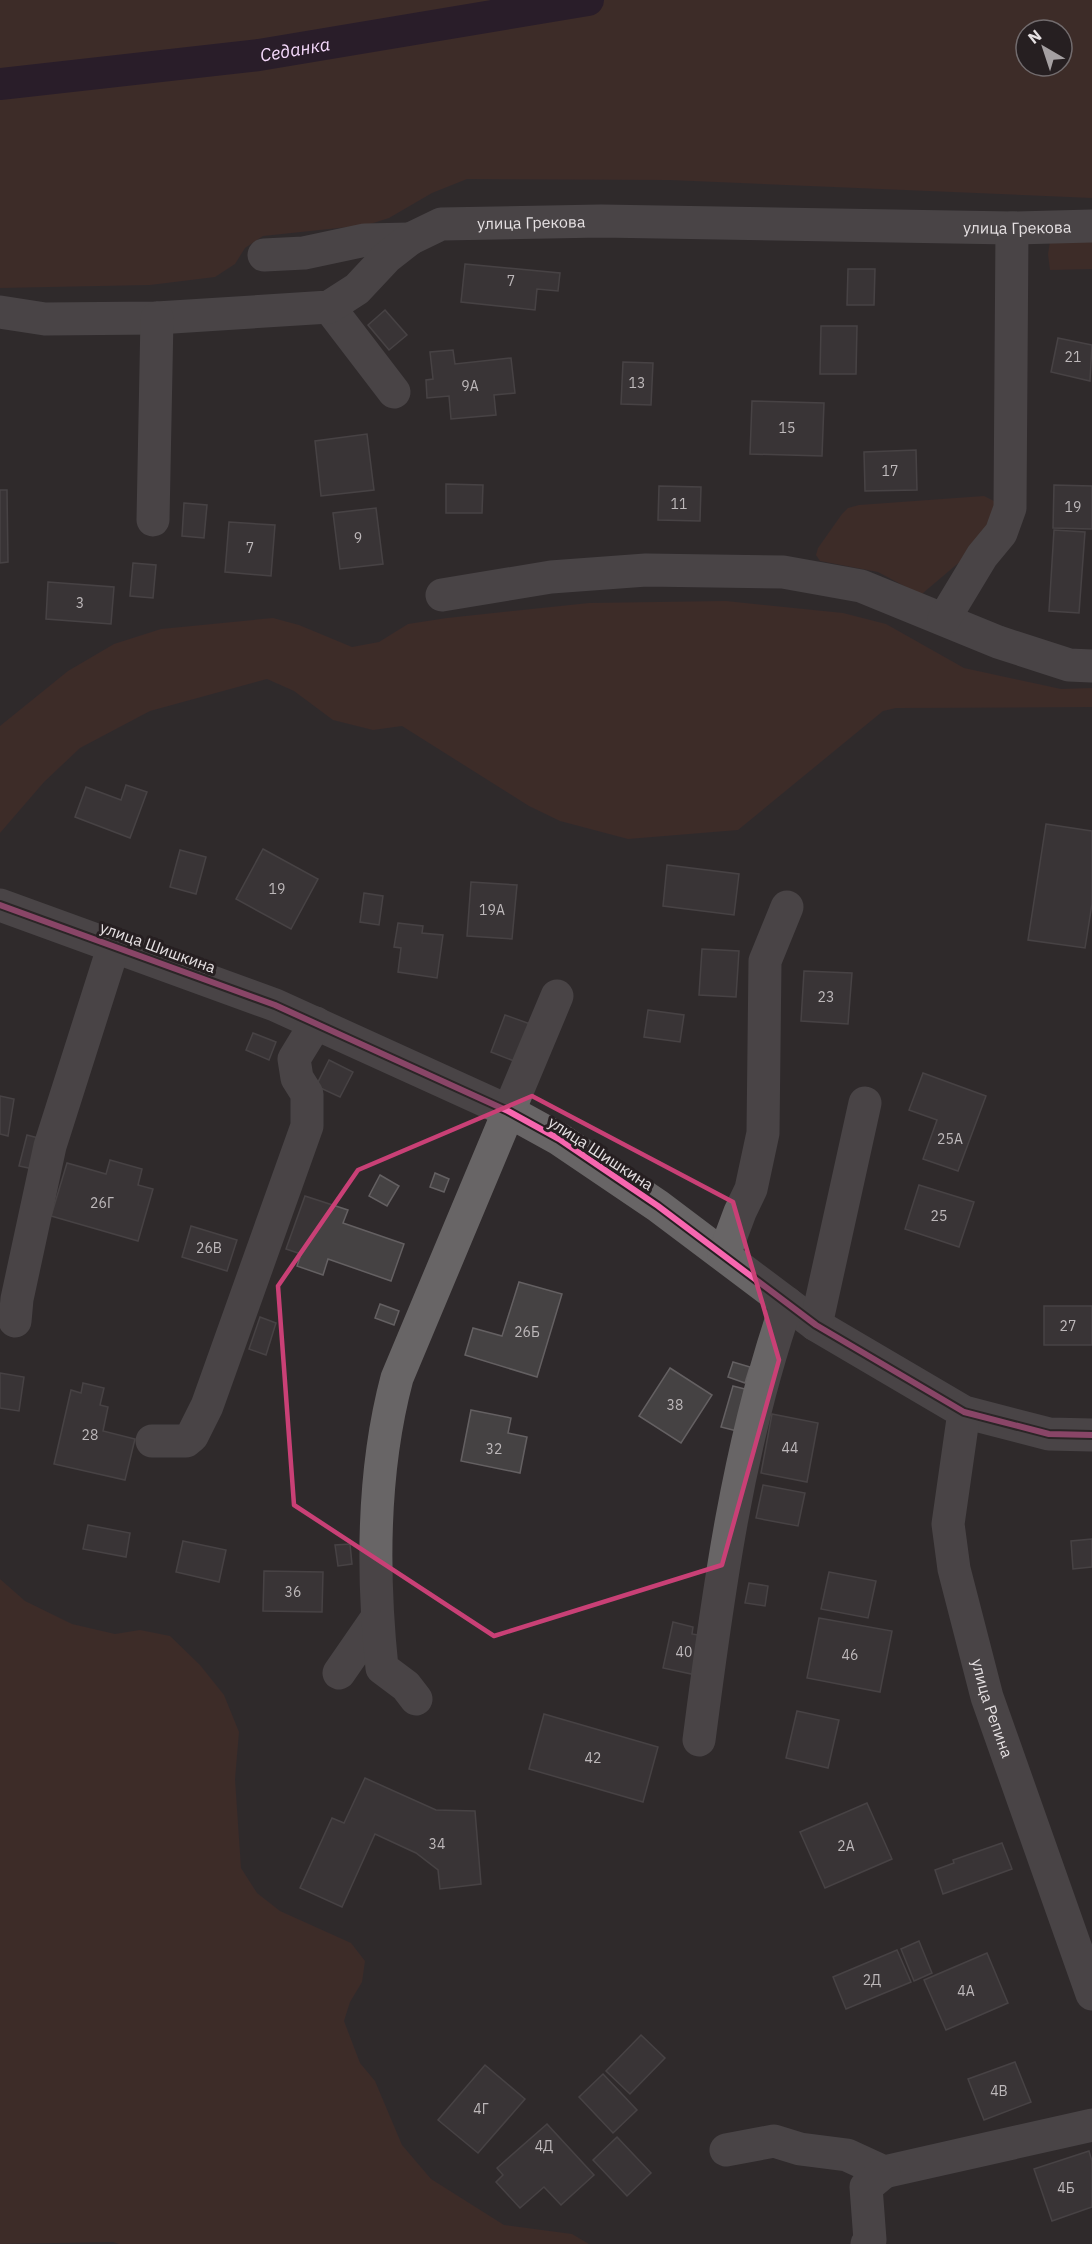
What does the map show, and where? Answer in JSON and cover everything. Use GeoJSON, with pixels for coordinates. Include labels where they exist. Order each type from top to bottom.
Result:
{"type":"FeatureCollection","features":[{"type":"Feature","properties":{"kind":"street","name":"улица Грекова"},"geometry":{"type":"LineString","coordinates":[[0,312],[45,319],[157,318],[329,307],[357,289],[387,256],[410,239],[441,224],[602,221],[1012,228],[1092,226]]}},
{"type":"Feature","properties":{"kind":"street"},"geometry":{"type":"LineString","coordinates":[[944,619],[982,556],[1000,533],[1010,508],[1012,228]]}},
{"type":"Feature","properties":{"kind":"street"},"geometry":{"type":"LineString","coordinates":[[264,255],[303,253],[364,240],[410,239]]}},
{"type":"Feature","properties":{"kind":"street"},"geometry":{"type":"LineString","coordinates":[[329,307],[394,392]]}},
{"type":"Feature","properties":{"kind":"street"},"geometry":{"type":"LineString","coordinates":[[153,520],[157,318]]}},
{"type":"Feature","properties":{"kind":"street"},"geometry":{"type":"LineString","coordinates":[[442,595],[551,577],[646,570],[783,572],[861,586],[998,642],[1069,666],[1092,666]]}},
{"type":"Feature","properties":{"kind":"street","name":"улица Шишкина"},"geometry":{"type":"LineString","coordinates":[[0,905],[275,1005],[508,1111],[559,1139],[724,1255],[816,1325],[963,1412],[1049,1434],[1092,1435]]}},
{"type":"Feature","properties":{"kind":"street"},"geometry":{"type":"LineString","coordinates":[[724,1255],[751,1189],[763,1133],[765,961],[787,907]]}},
{"type":"Feature","properties":{"kind":"street"},"geometry":{"type":"LineString","coordinates":[[15,1322],[17,1299],[50,1146],[114,945]]}},
{"type":"Feature","properties":{"kind":"street"},"geometry":{"type":"LineString","coordinates":[[416,1699],[406,1686],[382,1668],[377,1618],[376,1500],[386,1419],[397,1378],[557,996]]}},
{"type":"Feature","properties":{"kind":"street"},"geometry":{"type":"LineString","coordinates":[[152,1441],[186,1441],[192,1436],[207,1406],[307,1126],[307,1094],[297,1078],[294,1059],[316,1023]]}},
{"type":"Feature","properties":{"kind":"street"},"geometry":{"type":"LineString","coordinates":[[816,1325],[865,1104]]}},
{"type":"Feature","properties":{"kind":"street"},"geometry":{"type":"LineString","coordinates":[[699,1740],[716,1614],[738,1484],[772,1346],[787,1303]]}},
{"type":"Feature","properties":{"kind":"street","name":"улица Репина"},"geometry":{"type":"LineString","coordinates":[[963,1412],[948,1524],[954,1569],[987,1697],[1092,1994]]}},
{"type":"Feature","properties":{"kind":"street"},"geometry":{"type":"LineString","coordinates":[[339,1673],[377,1618]]}},
{"type":"Feature","properties":{"kind":"street"},"geometry":{"type":"LineString","coordinates":[[867,2244],[870,2240],[866,2187],[884,2172],[1092,2125]]}},
{"type":"Feature","properties":{"kind":"street"},"geometry":{"type":"LineString","coordinates":[[726,2150],[774,2141],[800,2149],[847,2155],[884,2172]]}},
{"type":"Feature","properties":{"kind":"highlighted area"},"geometry":{"type":"Polygon","coordinates":[[[532,1096],[733,1202],[779,1360],[722,1565],[494,1636],[294,1505],[278,1286],[358,1170],[532,1096]]]}},
{"type":"Feature","properties":{"kind":"shaded area"},"geometry":{"type":"Polygon","coordinates":[[[0,0],[1092,0],[1092,198],[670,180],[467,179],[432,193],[389,218],[367,225],[263,236],[245,248],[235,264],[215,277],[150,285],[0,288],[0,0]]]}},
{"type":"Feature","properties":{"kind":"shaded area"},"geometry":{"type":"Polygon","coordinates":[[[1092,238],[1092,269],[1050,270],[1048,254],[1050,242],[1092,238]]]}},
{"type":"Feature","properties":{"kind":"shaded area"},"geometry":{"type":"Polygon","coordinates":[[[984,496],[996,502],[999,514],[975,549],[923,593],[917,593],[878,572],[820,561],[816,555],[818,548],[848,508],[859,505],[984,496]]]}},
{"type":"Feature","properties":{"kind":"shaded area"},"geometry":{"type":"Polygon","coordinates":[[[726,601],[843,613],[886,624],[964,668],[1061,689],[1092,688],[1092,707],[896,708],[883,711],[738,830],[628,839],[560,821],[529,806],[402,726],[373,730],[333,720],[294,691],[267,679],[150,711],[80,748],[44,782],[0,833],[0,726],[68,671],[114,644],[161,629],[273,618],[299,625],[352,647],[379,642],[408,624],[447,618],[589,603],[726,601]]]}},
{"type":"Feature","properties":{"kind":"shaded area"},"geometry":{"type":"Polygon","coordinates":[[[0,1579],[25,1601],[72,1624],[115,1634],[140,1630],[170,1636],[200,1665],[224,1695],[239,1732],[235,1779],[241,1868],[257,1893],[280,1911],[351,1943],[365,1961],[362,1982],[350,2002],[344,2021],[360,2063],[375,2081],[402,2145],[431,2179],[504,2225],[572,2234],[589,2244],[119,2244],[113,2242],[0,2244],[0,1579]]]}},
{"type":"Feature","properties":{"kind":"building"},"geometry":{"type":"Polygon","coordinates":[[[465,264],[560,273],[558,291],[537,289],[535,310],[461,302],[465,264]]]}},
{"type":"Feature","properties":{"kind":"building"},"geometry":{"type":"Polygon","coordinates":[[[848,269],[875,269],[874,305],[847,305],[848,269]]]}},
{"type":"Feature","properties":{"kind":"building"},"geometry":{"type":"Polygon","coordinates":[[[385,310],[407,335],[389,350],[368,325],[385,310]]]}},
{"type":"Feature","properties":{"kind":"building"},"geometry":{"type":"Polygon","coordinates":[[[821,326],[857,326],[856,374],[820,374],[821,326]]]}},
{"type":"Feature","properties":{"kind":"building"},"geometry":{"type":"Polygon","coordinates":[[[1058,338],[1092,345],[1090,381],[1051,372],[1058,338]]]}},
{"type":"Feature","properties":{"kind":"building"},"geometry":{"type":"Polygon","coordinates":[[[453,350],[455,364],[511,358],[515,393],[494,395],[496,415],[451,419],[449,396],[427,398],[426,380],[433,379],[430,352],[453,350]]]}},
{"type":"Feature","properties":{"kind":"building"},"geometry":{"type":"Polygon","coordinates":[[[623,362],[653,363],[651,405],[621,404],[623,362]]]}},
{"type":"Feature","properties":{"kind":"building"},"geometry":{"type":"Polygon","coordinates":[[[752,401],[824,403],[822,456],[750,454],[752,401]]]}},
{"type":"Feature","properties":{"kind":"building"},"geometry":{"type":"Polygon","coordinates":[[[367,434],[374,490],[321,496],[315,441],[367,434]]]}},
{"type":"Feature","properties":{"kind":"building"},"geometry":{"type":"Polygon","coordinates":[[[916,450],[917,490],[865,491],[864,452],[916,450]]]}},
{"type":"Feature","properties":{"kind":"building"},"geometry":{"type":"Polygon","coordinates":[[[446,484],[483,485],[482,513],[446,513],[446,484]]]}},
{"type":"Feature","properties":{"kind":"building"},"geometry":{"type":"Polygon","coordinates":[[[1054,485],[1092,486],[1092,529],[1053,528],[1054,485]]]}},
{"type":"Feature","properties":{"kind":"building"},"geometry":{"type":"Polygon","coordinates":[[[659,486],[701,487],[700,521],[658,520],[659,486]]]}},
{"type":"Feature","properties":{"kind":"building"},"geometry":{"type":"Polygon","coordinates":[[[0,490],[7,490],[8,562],[0,563],[0,490]]]}},
{"type":"Feature","properties":{"kind":"building"},"geometry":{"type":"Polygon","coordinates":[[[184,503],[207,505],[204,538],[182,536],[184,503]]]}},
{"type":"Feature","properties":{"kind":"building"},"geometry":{"type":"Polygon","coordinates":[[[376,508],[383,564],[340,569],[333,513],[376,508]]]}},
{"type":"Feature","properties":{"kind":"building"},"geometry":{"type":"Polygon","coordinates":[[[229,522],[275,525],[271,576],[225,572],[229,522]]]}},
{"type":"Feature","properties":{"kind":"building"},"geometry":{"type":"Polygon","coordinates":[[[1054,530],[1085,532],[1079,613],[1049,611],[1054,530]]]}},
{"type":"Feature","properties":{"kind":"building"},"geometry":{"type":"Polygon","coordinates":[[[133,563],[156,565],[153,598],[130,596],[133,563]]]}},
{"type":"Feature","properties":{"kind":"building"},"geometry":{"type":"Polygon","coordinates":[[[48,582],[114,587],[111,624],[46,619],[48,582]]]}},
{"type":"Feature","properties":{"kind":"building"},"geometry":{"type":"Polygon","coordinates":[[[126,785],[147,792],[130,838],[75,817],[86,787],[121,800],[126,785]]]}},
{"type":"Feature","properties":{"kind":"building"},"geometry":{"type":"Polygon","coordinates":[[[1046,824],[1092,831],[1092,904],[1085,948],[1028,940],[1046,824]]]}},
{"type":"Feature","properties":{"kind":"building"},"geometry":{"type":"Polygon","coordinates":[[[263,849],[318,879],[291,929],[236,899],[263,849]]]}},
{"type":"Feature","properties":{"kind":"building"},"geometry":{"type":"Polygon","coordinates":[[[180,850],[206,857],[196,894],[170,887],[180,850]]]}},
{"type":"Feature","properties":{"kind":"building"},"geometry":{"type":"Polygon","coordinates":[[[667,865],[739,874],[734,915],[663,906],[667,865]]]}},
{"type":"Feature","properties":{"kind":"building"},"geometry":{"type":"Polygon","coordinates":[[[471,882],[517,885],[512,939],[467,936],[471,882]]]}},
{"type":"Feature","properties":{"kind":"building"},"geometry":{"type":"Polygon","coordinates":[[[364,893],[383,896],[379,925],[360,922],[364,893]]]}},
{"type":"Feature","properties":{"kind":"building"},"geometry":{"type":"Polygon","coordinates":[[[398,923],[423,926],[422,933],[443,935],[437,978],[398,972],[401,948],[394,947],[398,923]]]}},
{"type":"Feature","properties":{"kind":"building"},"geometry":{"type":"Polygon","coordinates":[[[702,949],[739,951],[736,997],[699,995],[702,949]]]}},
{"type":"Feature","properties":{"kind":"building"},"geometry":{"type":"Polygon","coordinates":[[[804,971],[852,973],[848,1024],[801,1021],[804,971]]]}},
{"type":"Feature","properties":{"kind":"building"},"geometry":{"type":"Polygon","coordinates":[[[648,1010],[684,1015],[680,1042],[644,1037],[648,1010]]]}},
{"type":"Feature","properties":{"kind":"building"},"geometry":{"type":"Polygon","coordinates":[[[505,1015],[533,1025],[519,1063],[491,1052],[505,1015]]]}},
{"type":"Feature","properties":{"kind":"building"},"geometry":{"type":"Polygon","coordinates":[[[253,1033],[276,1042],[269,1060],[246,1050],[253,1033]]]}},
{"type":"Feature","properties":{"kind":"building"},"geometry":{"type":"Polygon","coordinates":[[[329,1060],[353,1072],[340,1097],[316,1086],[329,1060]]]}},
{"type":"Feature","properties":{"kind":"building"},"geometry":{"type":"Polygon","coordinates":[[[923,1073],[986,1096],[958,1171],[923,1159],[937,1120],[909,1110],[923,1073]]]}},
{"type":"Feature","properties":{"kind":"building"},"geometry":{"type":"Polygon","coordinates":[[[0,1096],[14,1099],[8,1136],[0,1134],[0,1096]]]}},
{"type":"Feature","properties":{"kind":"building"},"geometry":{"type":"Polygon","coordinates":[[[27,1135],[46,1140],[38,1170],[19,1166],[27,1135]]]}},
{"type":"Feature","properties":{"kind":"building"},"geometry":{"type":"Polygon","coordinates":[[[110,1160],[142,1169],[138,1185],[153,1189],[138,1241],[51,1216],[67,1163],[106,1174],[110,1160]]]}},
{"type":"Feature","properties":{"kind":"building"},"geometry":{"type":"Polygon","coordinates":[[[435,1173],[449,1179],[444,1192],[430,1187],[435,1173]]]}},
{"type":"Feature","properties":{"kind":"building"},"geometry":{"type":"Polygon","coordinates":[[[380,1175],[399,1186],[387,1206],[369,1196],[380,1175]]]}},
{"type":"Feature","properties":{"kind":"building"},"geometry":{"type":"Polygon","coordinates":[[[919,1185],[974,1202],[959,1247],[905,1229],[919,1185]]]}},
{"type":"Feature","properties":{"kind":"building"},"geometry":{"type":"Polygon","coordinates":[[[305,1196],[348,1210],[343,1223],[404,1244],[391,1281],[328,1259],[323,1275],[297,1266],[301,1254],[286,1249],[305,1196]]]}},
{"type":"Feature","properties":{"kind":"building"},"geometry":{"type":"Polygon","coordinates":[[[191,1226],[237,1240],[227,1271],[182,1257],[191,1226]]]}},
{"type":"Feature","properties":{"kind":"building"},"geometry":{"type":"Polygon","coordinates":[[[519,1282],[562,1294],[537,1377],[465,1355],[473,1328],[502,1336],[519,1282]]]}},
{"type":"Feature","properties":{"kind":"building"},"geometry":{"type":"Polygon","coordinates":[[[380,1304],[399,1311],[394,1325],[375,1318],[380,1304]]]}},
{"type":"Feature","properties":{"kind":"building"},"geometry":{"type":"Polygon","coordinates":[[[1044,1306],[1092,1306],[1092,1345],[1044,1345],[1044,1306]]]}},
{"type":"Feature","properties":{"kind":"building"},"geometry":{"type":"Polygon","coordinates":[[[260,1317],[276,1323],[266,1355],[249,1349],[260,1317]]]}},
{"type":"Feature","properties":{"kind":"building"},"geometry":{"type":"Polygon","coordinates":[[[733,1362],[750,1367],[745,1383],[728,1377],[733,1362]]]}},
{"type":"Feature","properties":{"kind":"building"},"geometry":{"type":"Polygon","coordinates":[[[670,1368],[712,1395],[681,1443],[639,1416],[670,1368]]]}},
{"type":"Feature","properties":{"kind":"building"},"geometry":{"type":"Polygon","coordinates":[[[0,1373],[24,1377],[19,1411],[0,1408],[0,1373]]]}},
{"type":"Feature","properties":{"kind":"building"},"geometry":{"type":"Polygon","coordinates":[[[83,1383],[104,1388],[100,1405],[108,1407],[103,1431],[135,1439],[125,1480],[54,1464],[71,1390],[81,1393],[83,1383]]]}},
{"type":"Feature","properties":{"kind":"building"},"geometry":{"type":"Polygon","coordinates":[[[733,1386],[757,1392],[745,1433],[721,1427],[733,1386]]]}},
{"type":"Feature","properties":{"kind":"building"},"geometry":{"type":"Polygon","coordinates":[[[471,1410],[511,1418],[508,1433],[527,1437],[520,1473],[461,1461],[471,1410]]]}},
{"type":"Feature","properties":{"kind":"building"},"geometry":{"type":"Polygon","coordinates":[[[772,1414],[818,1423],[807,1482],[761,1473],[772,1414]]]}},
{"type":"Feature","properties":{"kind":"building"},"geometry":{"type":"Polygon","coordinates":[[[763,1485],[805,1493],[798,1526],[756,1518],[763,1485]]]}},
{"type":"Feature","properties":{"kind":"building"},"geometry":{"type":"Polygon","coordinates":[[[88,1525],[130,1533],[126,1557],[83,1549],[88,1525]]]}},
{"type":"Feature","properties":{"kind":"building"},"geometry":{"type":"Polygon","coordinates":[[[1092,1539],[1092,1567],[1073,1569],[1071,1541],[1092,1539]]]}},
{"type":"Feature","properties":{"kind":"building"},"geometry":{"type":"Polygon","coordinates":[[[183,1541],[226,1550],[219,1582],[176,1572],[183,1541]]]}},
{"type":"Feature","properties":{"kind":"building"},"geometry":{"type":"Polygon","coordinates":[[[350,1544],[352,1564],[338,1566],[335,1545],[350,1544]]]}},
{"type":"Feature","properties":{"kind":"building"},"geometry":{"type":"Polygon","coordinates":[[[264,1571],[323,1572],[322,1612],[263,1611],[264,1571]]]}},
{"type":"Feature","properties":{"kind":"building"},"geometry":{"type":"Polygon","coordinates":[[[829,1572],[876,1581],[868,1618],[821,1609],[829,1572]]]}},
{"type":"Feature","properties":{"kind":"building"},"geometry":{"type":"Polygon","coordinates":[[[749,1583],[768,1586],[765,1606],[745,1603],[749,1583]]]}},
{"type":"Feature","properties":{"kind":"building"},"geometry":{"type":"Polygon","coordinates":[[[819,1618],[892,1631],[880,1692],[807,1678],[819,1618]]]}},
{"type":"Feature","properties":{"kind":"building"},"geometry":{"type":"Polygon","coordinates":[[[673,1622],[693,1627],[692,1634],[704,1636],[696,1675],[663,1668],[673,1622]]]}},
{"type":"Feature","properties":{"kind":"building"},"geometry":{"type":"Polygon","coordinates":[[[797,1711],[839,1720],[828,1768],[786,1758],[797,1711]]]}},
{"type":"Feature","properties":{"kind":"building"},"geometry":{"type":"Polygon","coordinates":[[[544,1714],[658,1747],[643,1802],[529,1769],[544,1714]]]}},
{"type":"Feature","properties":{"kind":"building"},"geometry":{"type":"Polygon","coordinates":[[[365,1778],[436,1810],[475,1811],[481,1884],[440,1889],[438,1870],[416,1853],[375,1834],[342,1907],[300,1888],[332,1818],[344,1823],[365,1778]]]}},
{"type":"Feature","properties":{"kind":"building"},"geometry":{"type":"Polygon","coordinates":[[[867,1803],[892,1859],[825,1888],[800,1832],[867,1803]]]}},
{"type":"Feature","properties":{"kind":"building"},"geometry":{"type":"Polygon","coordinates":[[[1002,1843],[1012,1869],[943,1894],[935,1870],[954,1863],[953,1860],[1002,1843]]]}},
{"type":"Feature","properties":{"kind":"building"},"geometry":{"type":"Polygon","coordinates":[[[919,1941],[932,1973],[914,1981],[901,1949],[919,1941]]]}},
{"type":"Feature","properties":{"kind":"building"},"geometry":{"type":"Polygon","coordinates":[[[897,1950],[911,1982],[846,2009],[833,1977],[897,1950]]]}},
{"type":"Feature","properties":{"kind":"building"},"geometry":{"type":"Polygon","coordinates":[[[987,1953],[1008,2003],[946,2030],[924,1980],[987,1953]]]}},
{"type":"Feature","properties":{"kind":"building"},"geometry":{"type":"Polygon","coordinates":[[[641,2035],[665,2058],[630,2094],[606,2071],[641,2035]]]}},
{"type":"Feature","properties":{"kind":"building"},"geometry":{"type":"Polygon","coordinates":[[[1015,2062],[1031,2102],[984,2120],[968,2079],[1015,2062]]]}},
{"type":"Feature","properties":{"kind":"building"},"geometry":{"type":"Polygon","coordinates":[[[485,2065],[525,2099],[478,2153],[438,2120],[485,2065]]]}},
{"type":"Feature","properties":{"kind":"building"},"geometry":{"type":"Polygon","coordinates":[[[603,2074],[637,2110],[613,2133],[579,2097],[603,2074]]]}},
{"type":"Feature","properties":{"kind":"building"},"geometry":{"type":"Polygon","coordinates":[[[547,2124],[594,2175],[561,2205],[544,2187],[520,2208],[496,2182],[503,2175],[497,2168],[547,2124]]]}},
{"type":"Feature","properties":{"kind":"building"},"geometry":{"type":"Polygon","coordinates":[[[617,2137],[651,2173],[627,2196],[593,2160],[617,2137]]]}},
{"type":"Feature","properties":{"kind":"building"},"geometry":{"type":"Polygon","coordinates":[[[1089,2151],[1092,2161],[1092,2207],[1052,2221],[1034,2169],[1089,2151]]]}},
{"type":"Feature","properties":{"kind":"waterway","name":"Седанка"},"geometry":{"type":"LineString","coordinates":[[0,84],[259,55],[588,0]]}},
{"type":"Feature","properties":{"kind":"cycle path"},"geometry":{"type":"LineString","coordinates":[[0,905],[275,1005],[508,1111],[559,1139],[658,1206],[816,1325],[964,1412],[1049,1434],[1092,1435]]}}]}
